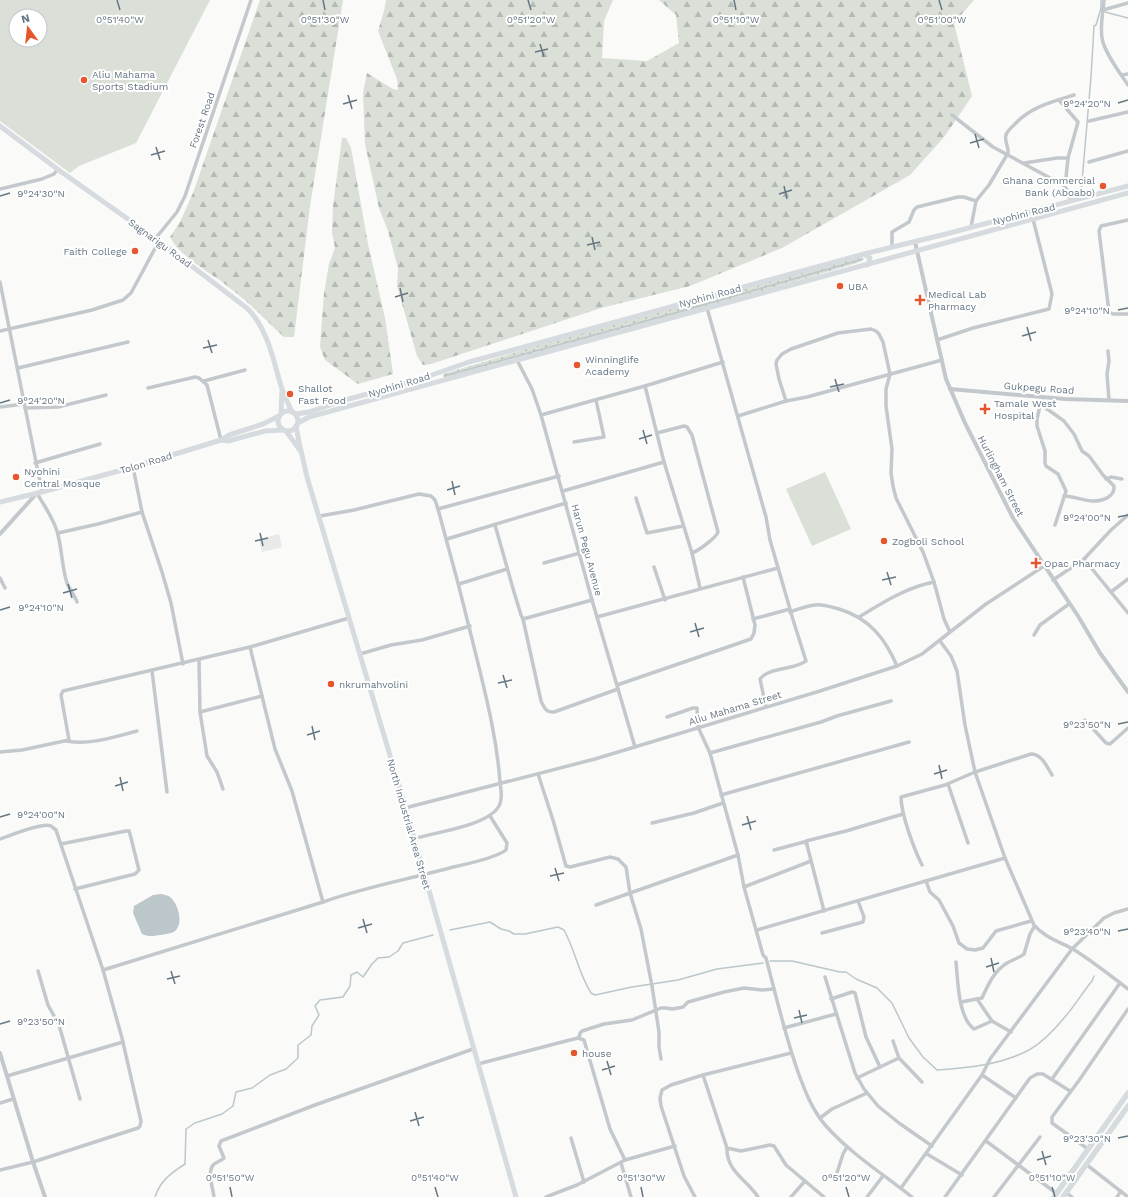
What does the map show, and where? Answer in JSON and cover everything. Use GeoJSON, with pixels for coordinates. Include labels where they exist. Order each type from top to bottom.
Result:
{"type":"FeatureCollection","features":[{"type":"Feature","properties":{"kind":"highway"},"geometry":{"type":"LineString","coordinates":[[1055,1195],[1128,1093]]}},
{"type":"Feature","properties":{"kind":"highway"},"geometry":{"type":"LineString","coordinates":[[1065,1195],[1128,1106]]}},
{"type":"Feature","properties":{"kind":"main road","name":"Sagnarigu Road"},"geometry":{"type":"LineString","coordinates":[[0,126],[157,240],[248,309],[255,316],[264,331],[282,388],[294,413]]}},
{"type":"Feature","properties":{"kind":"main road","name":"Nyohini Road"},"geometry":{"type":"LineString","coordinates":[[294,413],[309,412],[345,400],[399,386],[469,362],[864,254],[1071,202],[1128,186]]}},
{"type":"Feature","properties":{"kind":"main road","name":"Nyohini Road"},"geometry":{"type":"LineString","coordinates":[[297,424],[309,417],[1128,193]]}},
{"type":"Feature","properties":{"kind":"main road"},"geometry":{"type":"LineString","coordinates":[[864,254],[870,258],[866,265]]}},
{"type":"Feature","properties":{"kind":"main road","name":"Sagnarigu Road"},"geometry":{"type":"LineString","coordinates":[[280,415],[282,388]]}},
{"type":"Feature","properties":{"kind":"main road"},"geometry":{"type":"LineString","coordinates":[[286,411],[294,413],[297,424],[292,430],[265,431],[228,441],[221,440],[229,435],[264,424],[286,411]]}},
{"type":"Feature","properties":{"kind":"main road"},"geometry":{"type":"LineString","coordinates":[[280,415],[279,425],[285,430]]}},
{"type":"Feature","properties":{"kind":"main road","name":"North Industrial Area Street"},"geometry":{"type":"LineString","coordinates":[[297,424],[307,477],[320,516],[405,808],[516,1197]]}},
{"type":"Feature","properties":{"kind":"main road","name":"North Industrial Area Street"},"geometry":{"type":"LineString","coordinates":[[285,430],[301,451]]}},
{"type":"Feature","properties":{"kind":"main road","name":"Tolon Road"},"geometry":{"type":"LineString","coordinates":[[0,502],[39,493],[133,467],[221,440]]}},
{"type":"Feature","properties":{"kind":"street","name":"Forest Road"},"geometry":{"type":"LineString","coordinates":[[0,331],[92,310],[124,300],[130,294],[157,240],[177,212],[185,196],[251,0]]}},
{"type":"Feature","properties":{"kind":"street"},"geometry":{"type":"LineString","coordinates":[[1104,0],[1102,38],[1107,51],[1128,85]]}},
{"type":"Feature","properties":{"kind":"street"},"geometry":{"type":"LineString","coordinates":[[1103,10],[1128,3]]}},
{"type":"Feature","properties":{"kind":"street"},"geometry":{"type":"LineString","coordinates":[[1122,75],[1128,74]]}},
{"type":"Feature","properties":{"kind":"street"},"geometry":{"type":"LineString","coordinates":[[971,227],[976,201],[989,185],[1007,155],[1008,148],[1005,139],[1018,120],[1036,108],[1074,95]]}},
{"type":"Feature","properties":{"kind":"street"},"geometry":{"type":"LineString","coordinates":[[1059,100],[1078,122],[1068,158],[1065,187],[1071,202]]}},
{"type":"Feature","properties":{"kind":"street"},"geometry":{"type":"LineString","coordinates":[[1089,121],[1128,112]]}},
{"type":"Feature","properties":{"kind":"street"},"geometry":{"type":"LineString","coordinates":[[952,115],[993,147],[1065,187]]}},
{"type":"Feature","properties":{"kind":"street"},"geometry":{"type":"LineString","coordinates":[[1089,162],[1128,151]]}},
{"type":"Feature","properties":{"kind":"street"},"geometry":{"type":"LineString","coordinates":[[1023,163],[1057,158],[1068,158]]}},
{"type":"Feature","properties":{"kind":"street"},"geometry":{"type":"LineString","coordinates":[[0,188],[42,179],[54,174],[58,169]]}},
{"type":"Feature","properties":{"kind":"street"},"geometry":{"type":"LineString","coordinates":[[892,247],[892,232],[909,222],[914,210],[917,207],[958,197],[964,197],[976,201]]}},
{"type":"Feature","properties":{"kind":"street"},"geometry":{"type":"LineString","coordinates":[[937,340],[968,330],[1049,309],[1052,294],[1033,219]]}},
{"type":"Feature","properties":{"kind":"street"},"geometry":{"type":"LineString","coordinates":[[1128,220],[1101,226],[1099,231],[1110,312],[1113,314],[1128,314]]}},
{"type":"Feature","properties":{"kind":"street","name":"Hurlingham Street"},"geometry":{"type":"LineString","coordinates":[[915,242],[937,340],[950,389],[975,445],[1013,518],[1100,653],[1128,691]]}},
{"type":"Feature","properties":{"kind":"street"},"geometry":{"type":"LineString","coordinates":[[0,282],[18,368],[39,493],[58,533],[67,583],[77,602]]}},
{"type":"Feature","properties":{"kind":"street"},"geometry":{"type":"LineString","coordinates":[[707,308],[766,517],[770,540],[806,661],[802,664],[772,672],[761,677],[760,680],[766,707]]}},
{"type":"Feature","properties":{"kind":"street"},"geometry":{"type":"LineString","coordinates":[[786,401],[776,364],[782,354],[790,349],[838,333],[859,329],[871,329],[876,331],[883,342],[890,374],[886,389],[886,406],[892,449],[891,473],[893,486],[896,498],[923,552],[934,582],[944,619],[950,632]]}},
{"type":"Feature","properties":{"kind":"street"},"geometry":{"type":"LineString","coordinates":[[18,368],[128,342]]}},
{"type":"Feature","properties":{"kind":"street"},"geometry":{"type":"LineString","coordinates":[[1108,351],[1109,361],[1107,374],[1109,400]]}},
{"type":"Feature","properties":{"kind":"street","name":"Harun Pegu Avenue"},"geometry":{"type":"LineString","coordinates":[[518,360],[532,389],[541,415],[592,600],[635,747]]}},
{"type":"Feature","properties":{"kind":"street"},"geometry":{"type":"LineString","coordinates":[[738,416],[786,401],[807,397],[942,360]]}},
{"type":"Feature","properties":{"kind":"street"},"geometry":{"type":"LineString","coordinates":[[541,415],[645,386],[723,362]]}},
{"type":"Feature","properties":{"kind":"street"},"geometry":{"type":"LineString","coordinates":[[204,381],[245,370]]}},
{"type":"Feature","properties":{"kind":"street"},"geometry":{"type":"LineString","coordinates":[[148,388],[195,377],[200,378],[207,385],[221,440]]}},
{"type":"Feature","properties":{"kind":"street"},"geometry":{"type":"LineString","coordinates":[[645,386],[664,462],[692,553],[700,588]]}},
{"type":"Feature","properties":{"kind":"street","name":"Gukpegu Road"},"geometry":{"type":"LineString","coordinates":[[950,389],[1042,397],[1128,401]]}},
{"type":"Feature","properties":{"kind":"street"},"geometry":{"type":"LineString","coordinates":[[0,407],[58,407],[106,395]]}},
{"type":"Feature","properties":{"kind":"street"},"geometry":{"type":"LineString","coordinates":[[1042,397],[1036,419],[1045,451],[1045,463],[1046,466],[1058,474],[1066,491],[1055,525]]}},
{"type":"Feature","properties":{"kind":"street"},"geometry":{"type":"LineString","coordinates":[[574,442],[604,437],[596,400]]}},
{"type":"Feature","properties":{"kind":"street"},"geometry":{"type":"LineString","coordinates":[[1040,404],[1064,421],[1074,434],[1082,451],[1090,456],[1106,479],[1114,486],[1114,492],[1111,496],[1094,501],[1064,496]]}},
{"type":"Feature","properties":{"kind":"street"},"geometry":{"type":"LineString","coordinates":[[657,433],[684,426],[687,427],[692,435],[718,532],[715,537],[692,553]]}},
{"type":"Feature","properties":{"kind":"street"},"geometry":{"type":"LineString","coordinates":[[35,463],[100,444]]}},
{"type":"Feature","properties":{"kind":"street"},"geometry":{"type":"LineString","coordinates":[[563,492],[664,462]]}},
{"type":"Feature","properties":{"kind":"street"},"geometry":{"type":"LineString","coordinates":[[133,467],[142,512],[171,603],[183,664]]}},
{"type":"Feature","properties":{"kind":"street"},"geometry":{"type":"LineString","coordinates":[[438,509],[559,476]]}},
{"type":"Feature","properties":{"kind":"street"},"geometry":{"type":"LineString","coordinates":[[1106,479],[1111,477],[1122,479]]}},
{"type":"Feature","properties":{"kind":"street"},"geometry":{"type":"LineString","coordinates":[[0,534],[39,493]]}},
{"type":"Feature","properties":{"kind":"street"},"geometry":{"type":"LineString","coordinates":[[320,516],[419,494],[431,496],[435,500],[447,539],[470,626],[491,719],[498,756],[501,802],[490,816],[481,821],[413,839]]}},
{"type":"Feature","properties":{"kind":"street"},"geometry":{"type":"LineString","coordinates":[[636,498],[647,532],[683,526]]}},
{"type":"Feature","properties":{"kind":"street"},"geometry":{"type":"LineString","coordinates":[[447,539],[566,503]]}},
{"type":"Feature","properties":{"kind":"street"},"geometry":{"type":"LineString","coordinates":[[58,533],[142,512]]}},
{"type":"Feature","properties":{"kind":"street"},"geometry":{"type":"LineString","coordinates":[[1053,580],[1084,559],[1128,515]]}},
{"type":"Feature","properties":{"kind":"street"},"geometry":{"type":"LineString","coordinates":[[495,525],[523,619],[541,701],[546,710],[554,712],[618,689]]}},
{"type":"Feature","properties":{"kind":"street"},"geometry":{"type":"LineString","coordinates":[[544,563],[580,553]]}},
{"type":"Feature","properties":{"kind":"street"},"geometry":{"type":"LineString","coordinates":[[1084,559],[1128,613]]}},
{"type":"Feature","properties":{"kind":"street","name":"Aliu Mahama Street"},"geometry":{"type":"LineString","coordinates":[[405,808],[538,774],[635,747],[897,666],[914,659],[940,641],[986,604],[1044,566]]}},
{"type":"Feature","properties":{"kind":"street"},"geometry":{"type":"LineString","coordinates":[[654,567],[665,600]]}},
{"type":"Feature","properties":{"kind":"street"},"geometry":{"type":"LineString","coordinates":[[597,617],[665,600],[700,588],[778,568]]}},
{"type":"Feature","properties":{"kind":"street"},"geometry":{"type":"LineString","coordinates":[[459,584],[507,569]]}},
{"type":"Feature","properties":{"kind":"street"},"geometry":{"type":"LineString","coordinates":[[617,685],[748,641],[753,636],[755,625],[742,577]]}},
{"type":"Feature","properties":{"kind":"street"},"geometry":{"type":"LineString","coordinates":[[0,578],[5,588]]}},
{"type":"Feature","properties":{"kind":"street"},"geometry":{"type":"LineString","coordinates":[[1112,592],[1128,579]]}},
{"type":"Feature","properties":{"kind":"street"},"geometry":{"type":"LineString","coordinates":[[859,617],[903,592],[934,582]]}},
{"type":"Feature","properties":{"kind":"street"},"geometry":{"type":"LineString","coordinates":[[523,619],[592,600]]}},
{"type":"Feature","properties":{"kind":"street"},"geometry":{"type":"LineString","coordinates":[[1034,634],[1040,625],[1069,604]]}},
{"type":"Feature","properties":{"kind":"street"},"geometry":{"type":"LineString","coordinates":[[753,619],[790,610],[821,605],[846,611],[859,617],[877,632],[897,666]]}},
{"type":"Feature","properties":{"kind":"street"},"geometry":{"type":"LineString","coordinates":[[67,740],[69,738],[61,695],[62,692],[250,647],[349,618]]}},
{"type":"Feature","properties":{"kind":"street"},"geometry":{"type":"LineString","coordinates":[[360,654],[391,645],[422,640],[470,626]]}},
{"type":"Feature","properties":{"kind":"street"},"geometry":{"type":"LineString","coordinates":[[940,641],[951,656],[957,671],[964,725],[975,772],[1006,858],[1034,927],[1040,932],[1072,949],[1128,989]]}},
{"type":"Feature","properties":{"kind":"street"},"geometry":{"type":"LineString","coordinates":[[250,647],[275,749],[294,798],[323,902]]}},
{"type":"Feature","properties":{"kind":"street"},"geometry":{"type":"LineString","coordinates":[[199,660],[200,712],[207,756],[217,772],[223,789]]}},
{"type":"Feature","properties":{"kind":"street"},"geometry":{"type":"LineString","coordinates":[[152,671],[167,792]]}},
{"type":"Feature","properties":{"kind":"street"},"geometry":{"type":"LineString","coordinates":[[200,712],[262,696]]}},
{"type":"Feature","properties":{"kind":"street"},"geometry":{"type":"LineString","coordinates":[[710,753],[891,701]]}},
{"type":"Feature","properties":{"kind":"street"},"geometry":{"type":"LineString","coordinates":[[667,716],[695,707],[697,708],[698,727],[710,753],[722,803],[738,855],[744,887],[791,1053],[808,1097],[820,1118],[832,1133],[883,1176],[912,1197]]}},
{"type":"Feature","properties":{"kind":"street"},"geometry":{"type":"LineString","coordinates":[[1085,720],[1106,743],[1110,744],[1128,728]]}},
{"type":"Feature","properties":{"kind":"street"},"geometry":{"type":"LineString","coordinates":[[0,752],[16,751],[67,740],[73,742],[102,739],[137,731]]}},
{"type":"Feature","properties":{"kind":"street"},"geometry":{"type":"LineString","coordinates":[[721,795],[909,742]]}},
{"type":"Feature","properties":{"kind":"street"},"geometry":{"type":"LineString","coordinates":[[922,865],[915,851],[903,814],[901,797],[948,784],[975,772],[1027,754],[1034,754],[1040,757],[1052,775]]}},
{"type":"Feature","properties":{"kind":"street"},"geometry":{"type":"LineString","coordinates":[[538,774],[566,866],[570,867],[610,857],[618,859],[626,867],[630,893],[641,929],[659,1032],[661,1059]]}},
{"type":"Feature","properties":{"kind":"street"},"geometry":{"type":"LineString","coordinates":[[948,784],[968,844]]}},
{"type":"Feature","properties":{"kind":"street"},"geometry":{"type":"LineString","coordinates":[[652,823],[694,813],[722,803]]}},
{"type":"Feature","properties":{"kind":"street"},"geometry":{"type":"LineString","coordinates":[[824,911],[806,841],[903,814]]}},
{"type":"Feature","properties":{"kind":"street"},"geometry":{"type":"LineString","coordinates":[[103,970],[346,894],[471,863],[504,851],[507,848],[507,843],[490,816]]}},
{"type":"Feature","properties":{"kind":"street"},"geometry":{"type":"LineString","coordinates":[[0,839],[47,825],[52,826],[56,830],[103,970],[123,1042],[138,1108],[140,1126],[138,1128],[33,1162],[0,1170]]}},
{"type":"Feature","properties":{"kind":"street"},"geometry":{"type":"LineString","coordinates":[[61,844],[126,831],[129,831],[130,834],[139,870],[135,874],[75,889]]}},
{"type":"Feature","properties":{"kind":"street"},"geometry":{"type":"LineString","coordinates":[[774,850],[804,842],[807,844]]}},
{"type":"Feature","properties":{"kind":"street"},"geometry":{"type":"LineString","coordinates":[[596,905],[738,855]]}},
{"type":"Feature","properties":{"kind":"street"},"geometry":{"type":"LineString","coordinates":[[756,930],[1006,858]]}},
{"type":"Feature","properties":{"kind":"street"},"geometry":{"type":"LineString","coordinates":[[744,887],[811,861]]}},
{"type":"Feature","properties":{"kind":"street"},"geometry":{"type":"LineString","coordinates":[[926,881],[930,892],[939,900],[953,926],[959,943],[967,949],[975,950],[983,948],[996,931],[1031,920]]}},
{"type":"Feature","properties":{"kind":"street"},"geometry":{"type":"LineString","coordinates":[[822,933],[863,922],[864,917],[858,901]]}},
{"type":"Feature","properties":{"kind":"street"},"geometry":{"type":"LineString","coordinates":[[901,1188],[927,1154],[982,1075],[990,1059],[1072,949],[1104,918],[1128,909]]}},
{"type":"Feature","properties":{"kind":"street"},"geometry":{"type":"LineString","coordinates":[[961,1002],[983,997],[990,980],[1002,966],[1024,954],[1029,935],[1034,927]]}},
{"type":"Feature","properties":{"kind":"street"},"geometry":{"type":"LineString","coordinates":[[956,962],[961,1002],[965,1019],[972,1028],[977,1029],[992,1021]]}},
{"type":"Feature","properties":{"kind":"street"},"geometry":{"type":"LineString","coordinates":[[38,971],[48,1005],[59,1025],[80,1099]]}},
{"type":"Feature","properties":{"kind":"street"},"geometry":{"type":"LineString","coordinates":[[825,977],[857,1078],[878,1106],[932,1146]]}},
{"type":"Feature","properties":{"kind":"street"},"geometry":{"type":"LineString","coordinates":[[1052,1079],[1120,983]]}},
{"type":"Feature","properties":{"kind":"street"},"geometry":{"type":"LineString","coordinates":[[579,1038],[582,1031],[604,1024],[632,1020],[655,1009],[666,1008],[672,1010],[683,1007],[688,1002],[744,988],[762,990],[774,989]]}},
{"type":"Feature","properties":{"kind":"street"},"geometry":{"type":"LineString","coordinates":[[831,999],[852,992],[855,993],[866,1037],[880,1067]]}},
{"type":"Feature","properties":{"kind":"street"},"geometry":{"type":"LineString","coordinates":[[977,999],[992,1021],[1011,1032]]}},
{"type":"Feature","properties":{"kind":"street"},"geometry":{"type":"LineString","coordinates":[[1088,1149],[1052,1123],[1051,1120],[1128,1009]]}},
{"type":"Feature","properties":{"kind":"street"},"geometry":{"type":"LineString","coordinates":[[784,1028],[836,1014]]}},
{"type":"Feature","properties":{"kind":"street"},"geometry":{"type":"LineString","coordinates":[[478,1064],[579,1038],[584,1041],[612,1133],[625,1160]]}},
{"type":"Feature","properties":{"kind":"street"},"geometry":{"type":"LineString","coordinates":[[893,1041],[899,1058],[922,1082]]}},
{"type":"Feature","properties":{"kind":"street"},"geometry":{"type":"LineString","coordinates":[[7,1076],[123,1042]]}},
{"type":"Feature","properties":{"kind":"street"},"geometry":{"type":"LineString","coordinates":[[214,1197],[210,1171],[213,1164],[223,1160],[224,1158],[219,1146],[221,1141],[315,1105],[473,1049]]}},
{"type":"Feature","properties":{"kind":"street"},"geometry":{"type":"LineString","coordinates":[[0,1053],[44,1197]]}},
{"type":"Feature","properties":{"kind":"street"},"geometry":{"type":"LineString","coordinates":[[695,1197],[684,1176],[662,1106],[660,1098],[661,1093],[666,1087],[791,1053]]}},
{"type":"Feature","properties":{"kind":"street"},"geometry":{"type":"LineString","coordinates":[[857,1078],[899,1058]]}},
{"type":"Feature","properties":{"kind":"street"},"geometry":{"type":"LineString","coordinates":[[945,1197],[1030,1078],[1039,1073],[1043,1074],[1070,1091]]}},
{"type":"Feature","properties":{"kind":"street"},"geometry":{"type":"LineString","coordinates":[[982,1075],[1016,1098]]}},
{"type":"Feature","properties":{"kind":"street"},"geometry":{"type":"LineString","coordinates":[[703,1076],[727,1148],[727,1157],[731,1168],[758,1197]]}},
{"type":"Feature","properties":{"kind":"street"},"geometry":{"type":"LineString","coordinates":[[820,1118],[832,1109],[867,1093]]}},
{"type":"Feature","properties":{"kind":"street"},"geometry":{"type":"LineString","coordinates":[[0,1103],[13,1099]]}},
{"type":"Feature","properties":{"kind":"street"},"geometry":{"type":"LineString","coordinates":[[994,1197],[1040,1137]]}},
{"type":"Feature","properties":{"kind":"street"},"geometry":{"type":"LineString","coordinates":[[571,1138],[584,1182]]}},
{"type":"Feature","properties":{"kind":"street"},"geometry":{"type":"LineString","coordinates":[[986,1141],[1055,1195]]}},
{"type":"Feature","properties":{"kind":"street"},"geometry":{"type":"LineString","coordinates":[[727,1148],[740,1151],[773,1145],[776,1147],[783,1162],[824,1197]]}},
{"type":"Feature","properties":{"kind":"street"},"geometry":{"type":"LineString","coordinates":[[546,1197],[584,1182],[625,1160],[675,1146]]}},
{"type":"Feature","properties":{"kind":"street"},"geometry":{"type":"LineString","coordinates":[[836,1176],[843,1154],[847,1147]]}},
{"type":"Feature","properties":{"kind":"street"},"geometry":{"type":"LineString","coordinates":[[927,1154],[962,1175]]}},
{"type":"Feature","properties":{"kind":"street"},"geometry":{"type":"LineString","coordinates":[[621,1163],[631,1197]]}},
{"type":"Feature","properties":{"kind":"street"},"geometry":{"type":"LineString","coordinates":[[1087,1165],[1128,1197]]}},
{"type":"Feature","properties":{"kind":"street"},"geometry":{"type":"LineString","coordinates":[[867,1197],[883,1176]]}},
{"type":"Feature","properties":{"kind":"street"},"geometry":{"type":"LineString","coordinates":[[791,1197],[805,1181]]}},
{"type":"Feature","properties":{"kind":"street"},"geometry":{"type":"LineString","coordinates":[[1117,1197],[1121,1191]]}},
{"type":"Feature","properties":{"kind":"street"},"geometry":{"type":"LineString","coordinates":[[1065,1195],[1072,1197]]}},
{"type":"Feature","properties":{"kind":"shaded area"},"geometry":{"type":"Polygon","coordinates":[[[279,534],[282,547],[262,552],[259,539],[279,534]]]}},
{"type":"Feature","properties":{"kind":"shaded area"},"geometry":{"type":"Polygon","coordinates":[[[161,894],[169,896],[175,904],[179,914],[178,928],[168,934],[147,936],[142,934],[133,913],[134,906],[153,895],[161,894]]]}},
{"type":"Feature","properties":{"kind":"green space","name":"Aliu Mahama Sports Stadium"},"geometry":{"type":"Polygon","coordinates":[[[0,0],[210,0],[136,143],[79,166],[70,173],[0,121],[0,0]]]}},
{"type":"Feature","properties":{"kind":"green space"},"geometry":{"type":"Polygon","coordinates":[[[260,0],[343,0],[310,206],[294,337],[284,337],[238,294],[181,252],[170,237],[180,222],[193,193],[260,0]]]}},
{"type":"Feature","properties":{"kind":"green space"},"geometry":{"type":"Polygon","coordinates":[[[386,0],[613,0],[604,21],[602,58],[647,61],[679,43],[676,15],[659,0],[974,0],[954,23],[972,96],[945,136],[910,175],[782,248],[690,286],[601,308],[431,364],[423,365],[417,356],[397,286],[398,268],[388,231],[379,208],[365,144],[363,93],[367,73],[393,89],[398,90],[397,79],[378,31],[386,0]]]}},
{"type":"Feature","properties":{"kind":"green space"},"geometry":{"type":"Polygon","coordinates":[[[342,138],[346,138],[351,148],[368,244],[385,318],[393,374],[358,384],[325,360],[320,347],[324,293],[329,264],[335,248],[332,232],[333,206],[342,138]]]}},
{"type":"Feature","properties":{"kind":"green space"},"geometry":{"type":"Polygon","coordinates":[[[862,257],[862,261],[756,293],[444,378],[443,374],[543,344],[862,257]]]}},
{"type":"Feature","properties":{"kind":"green space"},"geometry":{"type":"Polygon","coordinates":[[[825,472],[851,529],[812,546],[786,489],[825,472]]]}},
{"type":"Feature","properties":{"kind":"waterway"},"geometry":{"type":"LineString","coordinates":[[1081,193],[1094,26],[1096,25],[1101,8],[1101,0]]}},
{"type":"Feature","properties":{"kind":"waterway"},"geometry":{"type":"LineString","coordinates":[[1105,12],[1128,18]]}},
{"type":"Feature","properties":{"kind":"waterway"},"geometry":{"type":"LineString","coordinates":[[444,376],[682,311],[863,259]]}},
{"type":"Feature","properties":{"kind":"waterway"},"geometry":{"type":"LineString","coordinates":[[450,930],[490,922],[501,929],[514,934],[525,934],[558,927],[564,930],[587,986],[591,993],[595,995],[632,987],[678,980],[717,969],[763,963]]}},
{"type":"Feature","properties":{"kind":"waterway"},"geometry":{"type":"LineString","coordinates":[[155,1197],[163,1182],[185,1164],[186,1129],[195,1123],[222,1114],[233,1106],[236,1092],[252,1088],[270,1075],[286,1069],[298,1058],[298,1045],[311,1035],[312,1026],[319,1015],[315,1006],[320,1000],[343,997],[350,986],[351,975],[357,972],[363,977],[378,958],[389,957],[398,951],[403,943],[433,935]]}},
{"type":"Feature","properties":{"kind":"waterway"},"geometry":{"type":"LineString","coordinates":[[770,961],[792,961],[846,972],[856,979],[877,988],[892,1003],[909,1038],[923,1057],[937,1070],[994,1063],[1027,1051],[1037,1045],[1060,1023],[1092,981],[1094,976]]}},
{"type":"Feature","properties":{"kind":"place","name":"Aliu Mahama Sports Stadium"},"geometry":{"type":"Point","coordinates":[84,80]}},
{"type":"Feature","properties":{"kind":"place","name":"Ghana Commercial Bank (Aboabo)"},"geometry":{"type":"Point","coordinates":[1103,186]}},
{"type":"Feature","properties":{"kind":"place","name":"Faith College"},"geometry":{"type":"Point","coordinates":[135,251]}},
{"type":"Feature","properties":{"kind":"place","name":"UBA"},"geometry":{"type":"Point","coordinates":[840,286]}},
{"type":"Feature","properties":{"kind":"place","name":"Medical Lab Pharmacy"},"geometry":{"type":"Point","coordinates":[920,300]}},
{"type":"Feature","properties":{"kind":"place","name":"Winninglife Academy"},"geometry":{"type":"Point","coordinates":[577,365]}},
{"type":"Feature","properties":{"kind":"place","name":"Shallot Fast Food"},"geometry":{"type":"Point","coordinates":[290,394]}},
{"type":"Feature","properties":{"kind":"place","name":"Tamale West Hospital"},"geometry":{"type":"Point","coordinates":[985,409]}},
{"type":"Feature","properties":{"kind":"place","name":"Nyohini Central Mosque"},"geometry":{"type":"Point","coordinates":[16,477]}},
{"type":"Feature","properties":{"kind":"place","name":"Zogboli School"},"geometry":{"type":"Point","coordinates":[884,541]}},
{"type":"Feature","properties":{"kind":"place","name":"Opac Pharmacy"},"geometry":{"type":"Point","coordinates":[1036,563]}},
{"type":"Feature","properties":{"kind":"place","name":"nkrumahvolini"},"geometry":{"type":"Point","coordinates":[331,684]}},
{"type":"Feature","properties":{"kind":"place","name":"house"},"geometry":{"type":"Point","coordinates":[574,1053]}}]}
